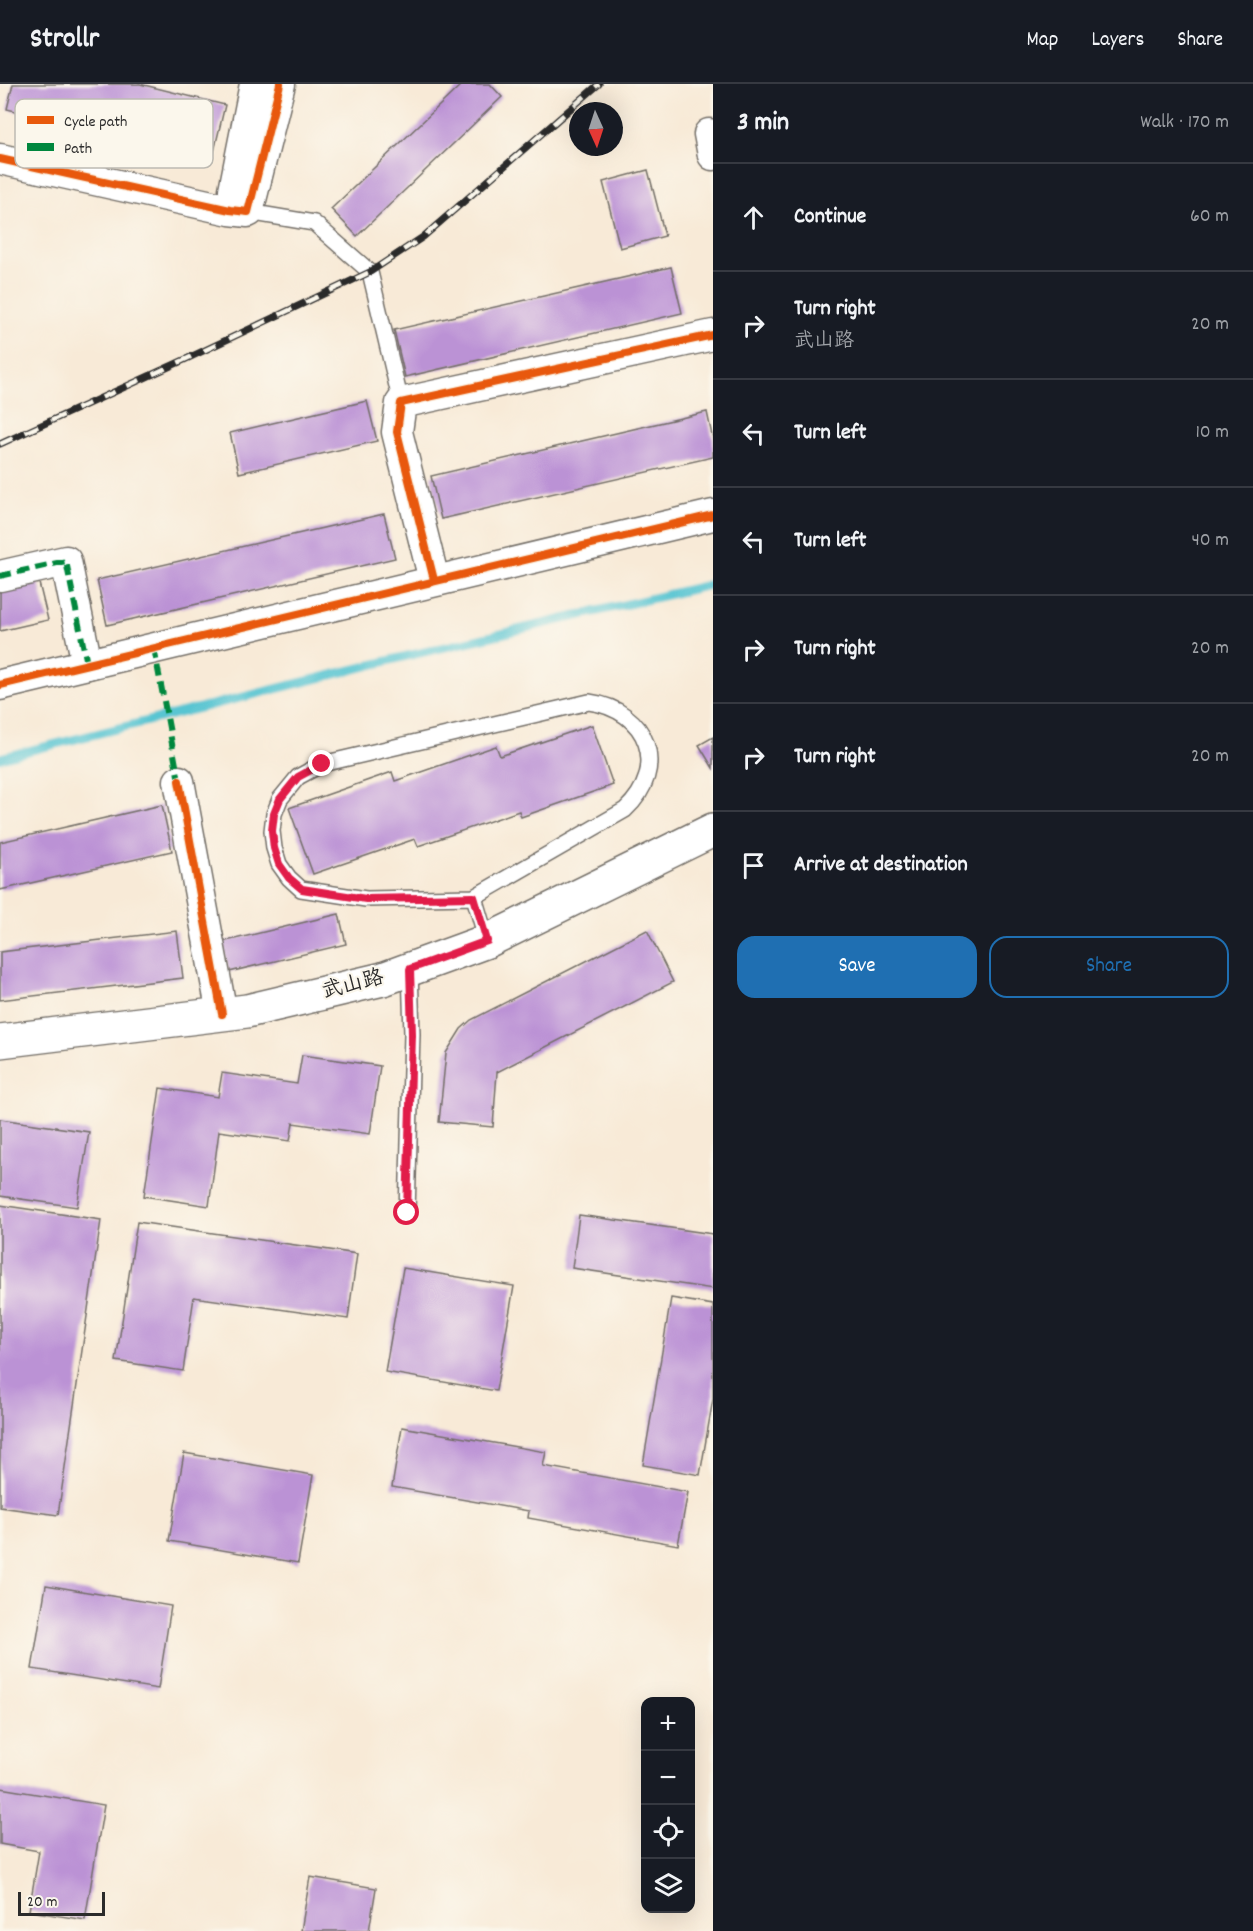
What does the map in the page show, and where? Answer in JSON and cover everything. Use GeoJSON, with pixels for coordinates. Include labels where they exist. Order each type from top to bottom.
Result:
{"type":"FeatureCollection","features":[{"type":"Feature","properties":{"kind":"main road","name":"武山路"},"geometry":{"type":"LineString","coordinates":[[0,1041],[247,1011],[372,982],[487,941],[713,830]]}},
{"type":"Feature","properties":{"kind":"street"},"geometry":{"type":"LineString","coordinates":[[239,211],[255,84]]}},
{"type":"Feature","properties":{"kind":"street"},"geometry":{"type":"LineString","coordinates":[[239,211],[280,84]]}},
{"type":"Feature","properties":{"kind":"street"},"geometry":{"type":"LineString","coordinates":[[0,159],[15,162]]}},
{"type":"Feature","properties":{"kind":"street"},"geometry":{"type":"LineString","coordinates":[[41,168],[239,211]]}},
{"type":"Feature","properties":{"kind":"street"},"geometry":{"type":"LineString","coordinates":[[435,580],[397,432],[401,403],[713,335]]}},
{"type":"Feature","properties":{"kind":"street"},"geometry":{"type":"LineString","coordinates":[[0,685],[713,514]]}},
{"type":"Feature","properties":{"kind":"street"},"geometry":{"type":"LineString","coordinates":[[0,576],[66,561],[87,664]]}},
{"type":"Feature","properties":{"kind":"street"},"geometry":{"type":"LineString","coordinates":[[179,781],[222,1014]]}},
{"type":"Feature","properties":{"kind":"lane"},"geometry":{"type":"LineString","coordinates":[[239,211],[314,223],[370,272],[401,403]]}},
{"type":"Feature","properties":{"kind":"lane"},"geometry":{"type":"LineString","coordinates":[[589,702],[609,706],[627,716],[644,738],[649,764],[647,777],[635,801],[625,810],[474,897],[366,899],[302,889],[289,878],[279,864],[274,848],[273,823],[280,799],[298,777],[322,764],[589,702]]}},
{"type":"Feature","properties":{"kind":"lane"},"geometry":{"type":"LineString","coordinates":[[474,897],[487,941]]}},
{"type":"Feature","properties":{"kind":"lane"},"geometry":{"type":"LineString","coordinates":[[407,1213],[412,1034],[410,969]]}},
{"type":"Feature","properties":{"kind":"building"},"geometry":{"type":"Polygon","coordinates":[[[13,84],[140,84],[201,99],[15,99],[15,111],[7,109],[13,84]]]}},
{"type":"Feature","properties":{"kind":"building"},"geometry":{"type":"Polygon","coordinates":[[[462,84],[490,84],[502,97],[357,236],[331,209],[462,84]]]}},
{"type":"Feature","properties":{"kind":"building"},"geometry":{"type":"Polygon","coordinates":[[[213,102],[225,105],[213,156],[213,102]]]}},
{"type":"Feature","properties":{"kind":"building"},"geometry":{"type":"Polygon","coordinates":[[[648,170],[665,236],[620,248],[603,182],[648,170]]]}},
{"type":"Feature","properties":{"kind":"building"},"geometry":{"type":"Polygon","coordinates":[[[671,267],[682,313],[405,377],[394,330],[671,267]]]}},
{"type":"Feature","properties":{"kind":"building"},"geometry":{"type":"Polygon","coordinates":[[[367,401],[377,441],[239,473],[230,433],[367,401]]]}},
{"type":"Feature","properties":{"kind":"building"},"geometry":{"type":"Polygon","coordinates":[[[707,412],[713,440],[713,457],[441,519],[431,476],[707,412]]]}},
{"type":"Feature","properties":{"kind":"building"},"geometry":{"type":"Polygon","coordinates":[[[384,514],[395,558],[107,625],[97,580],[384,514]]]}},
{"type":"Feature","properties":{"kind":"building"},"geometry":{"type":"Polygon","coordinates":[[[38,579],[48,620],[0,631],[0,588],[38,579]]]}},
{"type":"Feature","properties":{"kind":"building"},"geometry":{"type":"Polygon","coordinates":[[[592,725],[613,785],[521,817],[519,811],[418,846],[415,839],[313,874],[289,808],[392,772],[395,781],[496,746],[500,756],[592,725]]]}},
{"type":"Feature","properties":{"kind":"building"},"geometry":{"type":"Polygon","coordinates":[[[713,737],[713,768],[699,745],[713,737]]]}},
{"type":"Feature","properties":{"kind":"building"},"geometry":{"type":"Polygon","coordinates":[[[162,805],[172,851],[0,890],[0,842],[162,805]]]}},
{"type":"Feature","properties":{"kind":"building"},"geometry":{"type":"Polygon","coordinates":[[[339,914],[346,944],[229,972],[222,942],[339,914]]]}},
{"type":"Feature","properties":{"kind":"building"},"geometry":{"type":"Polygon","coordinates":[[[647,930],[673,982],[497,1072],[493,1127],[439,1122],[446,1053],[461,1029],[471,1020],[647,930]]]}},
{"type":"Feature","properties":{"kind":"building"},"geometry":{"type":"Polygon","coordinates":[[[177,931],[183,978],[0,1000],[0,952],[177,931]]]}},
{"type":"Feature","properties":{"kind":"building"},"geometry":{"type":"Polygon","coordinates":[[[302,1055],[380,1066],[370,1134],[293,1123],[290,1141],[219,1131],[209,1206],[144,1196],[160,1088],[218,1097],[222,1073],[297,1084],[302,1055]]]}},
{"type":"Feature","properties":{"kind":"building"},"geometry":{"type":"Polygon","coordinates":[[[0,1119],[89,1132],[77,1207],[0,1196],[0,1119]]]}},
{"type":"Feature","properties":{"kind":"building"},"geometry":{"type":"Polygon","coordinates":[[[0,1205],[101,1220],[58,1515],[0,1507],[0,1205]]]}},
{"type":"Feature","properties":{"kind":"building"},"geometry":{"type":"Polygon","coordinates":[[[579,1215],[713,1234],[713,1289],[572,1268],[579,1215]]]}},
{"type":"Feature","properties":{"kind":"building"},"geometry":{"type":"Polygon","coordinates":[[[137,1222],[357,1254],[348,1319],[194,1297],[183,1371],[116,1361],[137,1222]]]}},
{"type":"Feature","properties":{"kind":"building"},"geometry":{"type":"Polygon","coordinates":[[[403,1268],[514,1286],[496,1391],[385,1372],[403,1268]]]}},
{"type":"Feature","properties":{"kind":"building"},"geometry":{"type":"Polygon","coordinates":[[[671,1298],[713,1305],[713,1399],[700,1475],[643,1465],[671,1298]]]}},
{"type":"Feature","properties":{"kind":"building"},"geometry":{"type":"Polygon","coordinates":[[[402,1427],[546,1452],[543,1466],[688,1492],[678,1545],[528,1518],[529,1511],[392,1487],[402,1427]]]}},
{"type":"Feature","properties":{"kind":"building"},"geometry":{"type":"Polygon","coordinates":[[[184,1453],[313,1475],[298,1563],[169,1541],[184,1453]]]}},
{"type":"Feature","properties":{"kind":"building"},"geometry":{"type":"Polygon","coordinates":[[[46,1585],[171,1606],[158,1689],[32,1669],[46,1585]]]}},
{"type":"Feature","properties":{"kind":"building"},"geometry":{"type":"Polygon","coordinates":[[[0,1788],[104,1805],[85,1920],[29,1911],[39,1851],[0,1844],[0,1788]]]}},
{"type":"Feature","properties":{"kind":"building"},"geometry":{"type":"Polygon","coordinates":[[[310,1877],[376,1888],[369,1931],[301,1931],[310,1877]]]}},
{"type":"Feature","properties":{"kind":"waterway"},"geometry":{"type":"LineString","coordinates":[[0,758],[407,656],[713,584]]}},
{"type":"Feature","properties":{"kind":"railway"},"geometry":{"type":"LineString","coordinates":[[0,444],[370,272],[423,237],[599,84]]}},
{"type":"Feature","properties":{"kind":"marked path"},"geometry":{"type":"LineString","coordinates":[[0,576],[66,561],[87,664]]}},
{"type":"Feature","properties":{"kind":"marked path"},"geometry":{"type":"LineString","coordinates":[[154,648],[179,781]]}},
{"type":"Feature","properties":{"kind":"cycle path"},"geometry":{"type":"LineString","coordinates":[[41,168],[248,212],[280,84]]}},
{"type":"Feature","properties":{"kind":"cycle path"},"geometry":{"type":"LineString","coordinates":[[0,159],[15,162]]}},
{"type":"Feature","properties":{"kind":"cycle path"},"geometry":{"type":"LineString","coordinates":[[434,580],[397,432],[401,403],[713,335]]}},
{"type":"Feature","properties":{"kind":"cycle path"},"geometry":{"type":"LineString","coordinates":[[0,685],[713,515]]}},
{"type":"Feature","properties":{"kind":"cycle path"},"geometry":{"type":"LineString","coordinates":[[179,781],[222,1014]]}},
{"type":"Feature","properties":{"kind":"route"},"geometry":{"type":"LineString","coordinates":[[322,764],[298,777],[288,787],[274,814],[272,831],[274,848],[279,864],[289,878],[302,889],[366,899],[474,897],[487,941],[410,969],[412,1034],[407,1213]]}}]}
